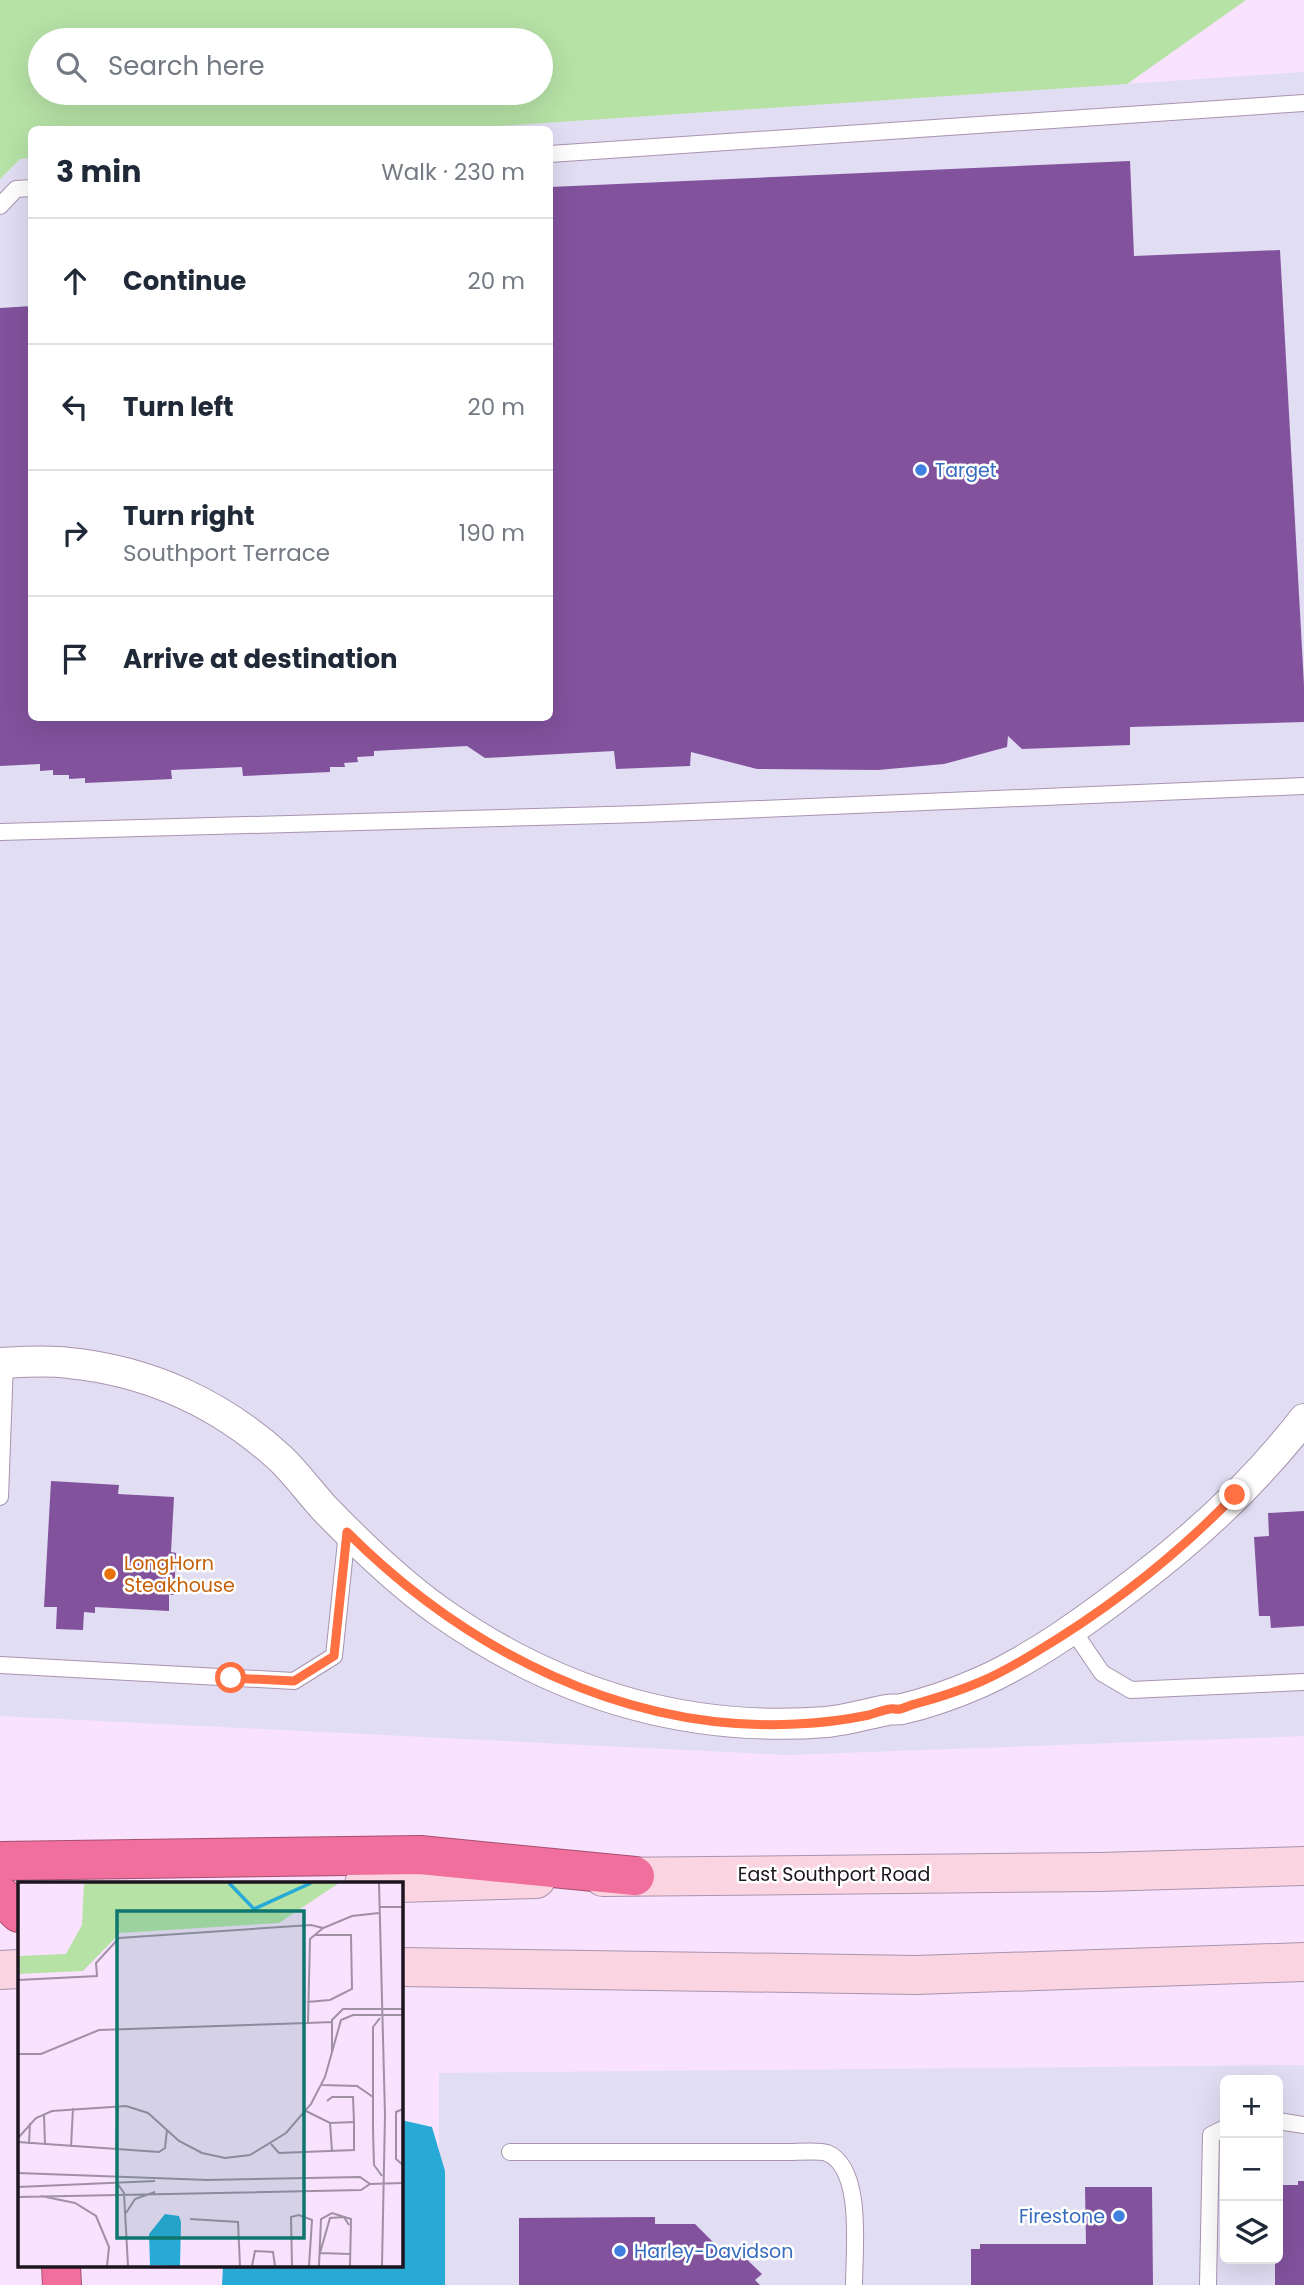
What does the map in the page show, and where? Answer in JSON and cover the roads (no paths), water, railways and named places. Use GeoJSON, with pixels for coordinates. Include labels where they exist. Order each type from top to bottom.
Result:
{"type":"FeatureCollection","features":[{"type":"Feature","properties":{"kind":"highway"},"geometry":{"type":"LineString","coordinates":[[119,1882],[420,1855],[635,1876]]}},
{"type":"Feature","properties":{"kind":"main road","name":"East Southport Road"},"geometry":{"type":"LineString","coordinates":[[402,1883],[635,1876],[1100,1872],[1304,1866]]}},
{"type":"Feature","properties":{"kind":"main road"},"geometry":{"type":"LineString","coordinates":[[402,1967],[916,1975],[1304,1962]]}},
{"type":"Feature","properties":{"kind":"main road"},"geometry":{"type":"LineString","coordinates":[[0,1970],[18,1969]]}},
{"type":"Feature","properties":{"kind":"street"},"geometry":{"type":"LineString","coordinates":[[3,1363],[66,1362],[124,1371],[180,1390],[259,1440],[281,1459],[347,1532],[384,1567],[434,1608],[483,1641],[557,1679],[591,1693],[710,1721],[747,1724],[827,1722],[871,1715],[928,1702],[984,1681],[1072,1629],[1176,1551],[1252,1479],[1304,1419]]}},
{"type":"Feature","properties":{"kind":"lane"},"geometry":{"type":"LineString","coordinates":[[553,154],[1304,103]]}},
{"type":"Feature","properties":{"kind":"lane"},"geometry":{"type":"LineString","coordinates":[[0,206],[16,189],[28,188]]}},
{"type":"Feature","properties":{"kind":"lane"},"geometry":{"type":"LineString","coordinates":[[0,832],[643,814],[1304,786]]}},
{"type":"Feature","properties":{"kind":"lane"},"geometry":{"type":"LineString","coordinates":[[0,1497],[3,1363]]}},
{"type":"Feature","properties":{"kind":"lane"},"geometry":{"type":"LineString","coordinates":[[0,1665],[294,1681],[334,1656],[347,1532]]}},
{"type":"Feature","properties":{"kind":"lane"},"geometry":{"type":"LineString","coordinates":[[1072,1629],[1102,1673],[1131,1690],[1304,1682]]}},
{"type":"Feature","properties":{"kind":"lane"},"geometry":{"type":"LineString","coordinates":[[1283,2122],[1304,2125]]}},
{"type":"Feature","properties":{"kind":"lane"},"geometry":{"type":"LineString","coordinates":[[1208,2285],[1218,2131]]}},
{"type":"Feature","properties":{"kind":"lane"},"geometry":{"type":"LineString","coordinates":[[510,2152],[827,2153],[846,2170],[854,2197],[854,2285]]}},
{"type":"Feature","properties":{"kind":"water"},"geometry":{"type":"Polygon","coordinates":[[[402,2120],[432,2127],[445,2171],[445,2285],[222,2285],[223,2268],[402,2268],[402,2120]]]}},
{"type":"Feature","properties":{"kind":"place","name":"Target"},"geometry":{"type":"Point","coordinates":[921,470]}},
{"type":"Feature","properties":{"kind":"place","name":"LongHorn Steakhouse"},"geometry":{"type":"Point","coordinates":[110,1574]}},
{"type":"Feature","properties":{"kind":"place","name":"Firestone"},"geometry":{"type":"Point","coordinates":[1119,2216]}},
{"type":"Feature","properties":{"kind":"place","name":"Harley-Davidson"},"geometry":{"type":"Point","coordinates":[620,2251]}}]}
